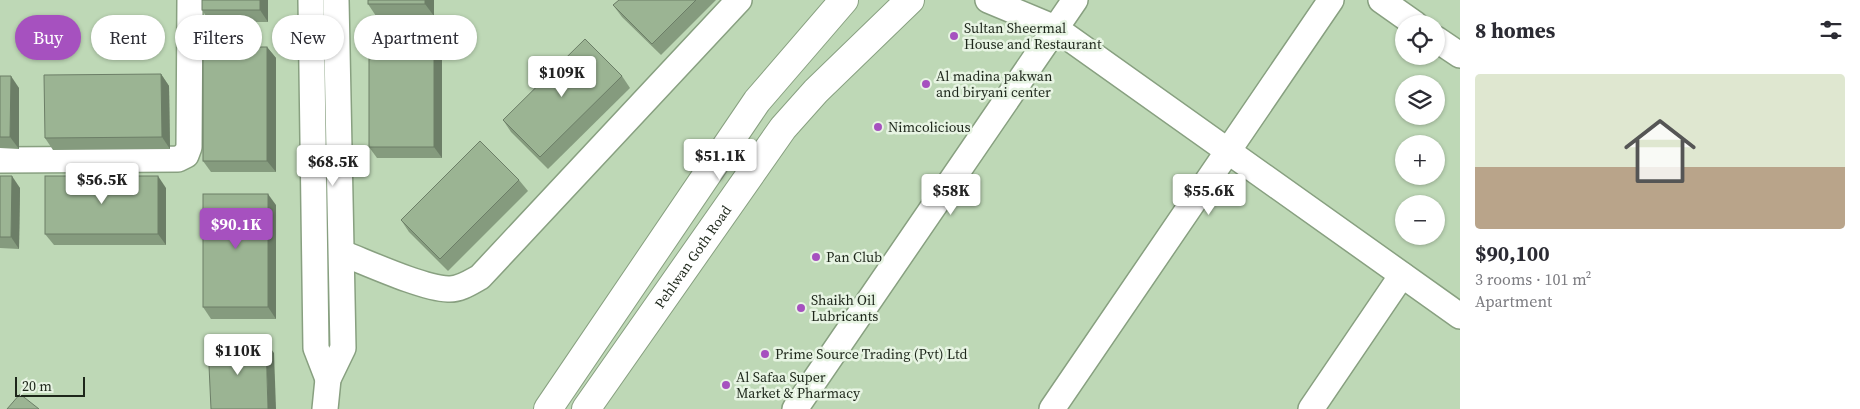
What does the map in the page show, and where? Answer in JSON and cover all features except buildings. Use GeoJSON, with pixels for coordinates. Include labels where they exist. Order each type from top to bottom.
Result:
{"type":"FeatureCollection","features":[{"type":"Feature","properties":{"kind":"main road"},"geometry":{"type":"LineString","coordinates":[[548,409],[757,102],[844,0]]}},
{"type":"Feature","properties":{"kind":"main road","name":"Pehlwan Goth Road"},"geometry":{"type":"LineString","coordinates":[[586,409],[783,128],[816,91],[910,0]]}},
{"type":"Feature","properties":{"kind":"street"},"geometry":{"type":"LineString","coordinates":[[0,160],[178,159],[186,155],[189,147],[190,0]]}},
{"type":"Feature","properties":{"kind":"street"},"geometry":{"type":"LineString","coordinates":[[311,0],[316,348],[328,379]]}},
{"type":"Feature","properties":{"kind":"street"},"geometry":{"type":"LineString","coordinates":[[325,409],[328,379],[343,348],[336,0]]}},
{"type":"Feature","properties":{"kind":"street"},"geometry":{"type":"LineString","coordinates":[[342,253],[448,290],[462,287],[480,278],[739,0]]}},
{"type":"Feature","properties":{"kind":"street"},"geometry":{"type":"LineString","coordinates":[[988,0],[1055,28],[1460,316]]}},
{"type":"Feature","properties":{"kind":"street"},"geometry":{"type":"LineString","coordinates":[[795,409],[1075,0]]}},
{"type":"Feature","properties":{"kind":"street"},"geometry":{"type":"LineString","coordinates":[[1052,409],[1331,0]]}},
{"type":"Feature","properties":{"kind":"street"},"geometry":{"type":"LineString","coordinates":[[1381,0],[1402,15]]}},
{"type":"Feature","properties":{"kind":"street"},"geometry":{"type":"LineString","coordinates":[[1445,45],[1460,56]]}},
{"type":"Feature","properties":{"kind":"street"},"geometry":{"type":"LineString","coordinates":[[1311,409],[1402,275]]}},
{"type":"Feature","properties":{"kind":"place","name":"Sultan Sheermal House and Restaurant"},"geometry":{"type":"Point","coordinates":[954,36]}},
{"type":"Feature","properties":{"kind":"place","name":"Al madina pakwan and biryani center"},"geometry":{"type":"Point","coordinates":[926,84]}},
{"type":"Feature","properties":{"kind":"place","name":"Nimcolicious"},"geometry":{"type":"Point","coordinates":[878,127]}},
{"type":"Feature","properties":{"kind":"place","name":"Pan Club"},"geometry":{"type":"Point","coordinates":[816,257]}},
{"type":"Feature","properties":{"kind":"place","name":"Shaikh Oil Lubricants"},"geometry":{"type":"Point","coordinates":[801,308]}},
{"type":"Feature","properties":{"kind":"place","name":"Prime Source Trading (Pvt) Ltd"},"geometry":{"type":"Point","coordinates":[765,354]}},
{"type":"Feature","properties":{"kind":"place","name":"Al Safaa Super Market & Pharmacy"},"geometry":{"type":"Point","coordinates":[726,385]}}]}
